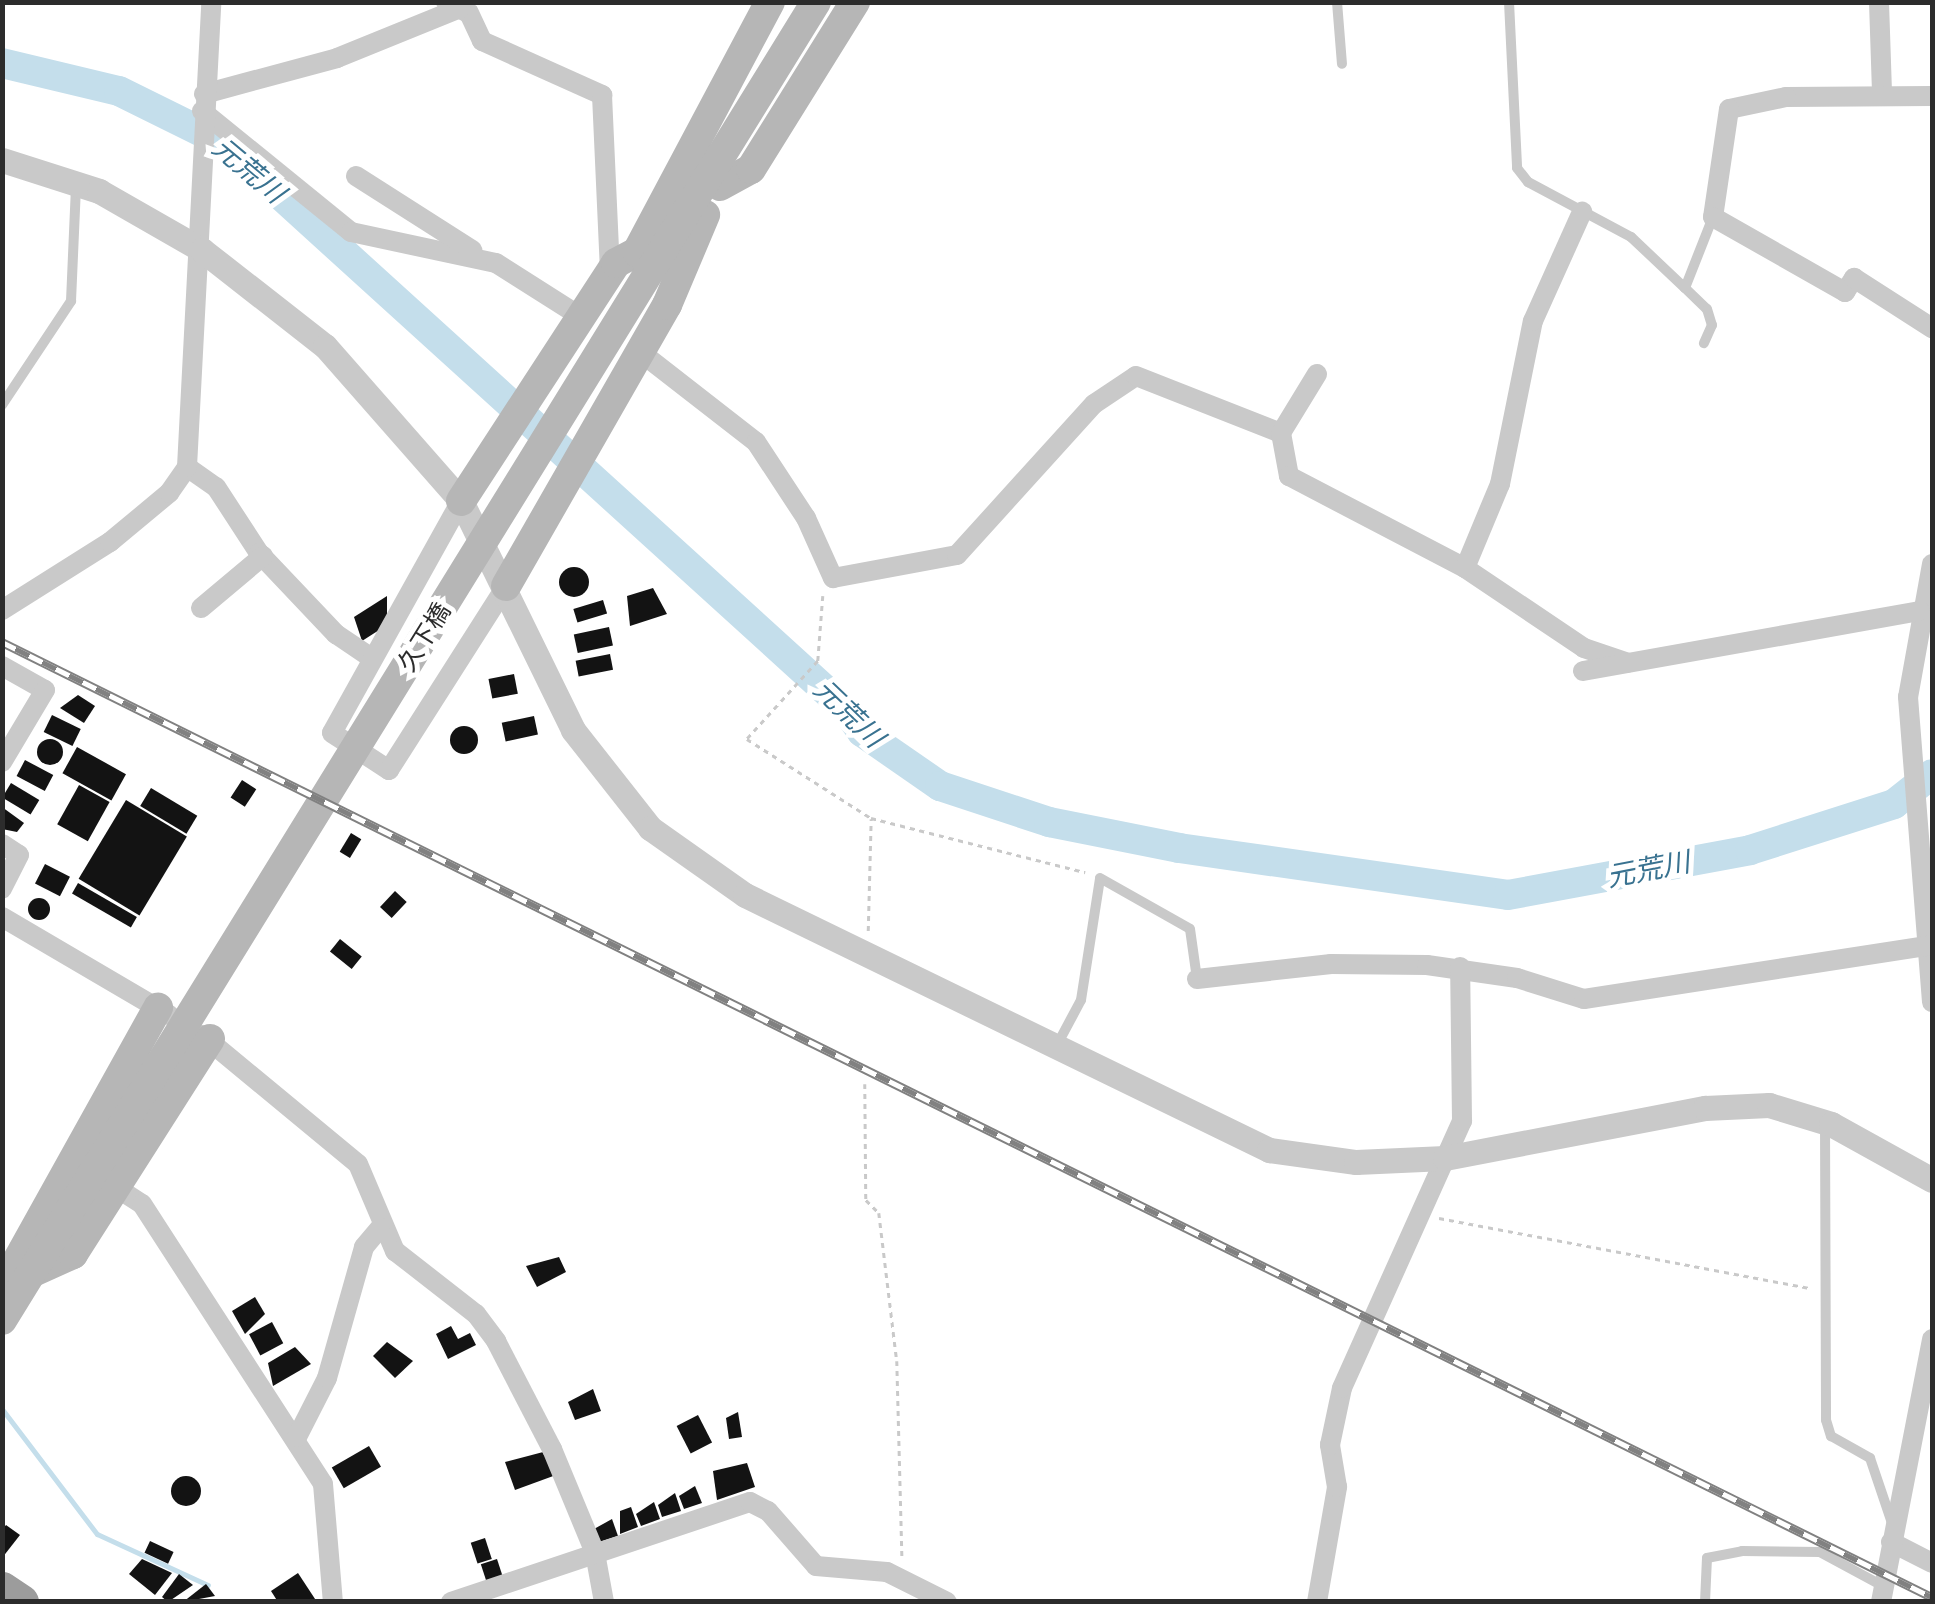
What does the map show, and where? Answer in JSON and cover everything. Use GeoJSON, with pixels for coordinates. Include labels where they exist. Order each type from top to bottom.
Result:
{"type":"FeatureCollection","features":[{"type":"Feature","properties":{"kind":"highway"},"geometry":{"type":"LineString","coordinates":[[2,1589],[21,1602]]}},
{"type":"Feature","properties":{"kind":"main road"},"geometry":{"type":"LineString","coordinates":[[461,501],[580,317],[637,252],[770,2]]}},
{"type":"Feature","properties":{"kind":"main road"},"geometry":{"type":"LineString","coordinates":[[675,182],[716,129],[796,2]]}},
{"type":"Feature","properties":{"kind":"main road","name":"久下橋"},"geometry":{"type":"LineString","coordinates":[[2,1320],[816,2]]}},
{"type":"Feature","properties":{"kind":"main road"},"geometry":{"type":"LineString","coordinates":[[506,586],[639,351],[720,186],[835,2]]}},
{"type":"Feature","properties":{"kind":"main road"},"geometry":{"type":"LineString","coordinates":[[720,186],[752,169],[856,2]]}},
{"type":"Feature","properties":{"kind":"main road"},"geometry":{"type":"LineString","coordinates":[[309,822],[450,623],[644,312],[685,258]]}},
{"type":"Feature","properties":{"kind":"main road"},"geometry":{"type":"LineString","coordinates":[[309,822],[440,574],[612,283]]}},
{"type":"Feature","properties":{"kind":"main road"},"geometry":{"type":"LineString","coordinates":[[2,1288],[158,1008]]}},
{"type":"Feature","properties":{"kind":"main road"},"geometry":{"type":"LineString","coordinates":[[33,1272],[65,1262],[210,1039]]}},
{"type":"Feature","properties":{"kind":"street"},"geometry":{"type":"LineString","coordinates":[[2,610],[110,542],[169,493],[187,467],[202,250],[203,103],[211,2]]}},
{"type":"Feature","properties":{"kind":"street"},"geometry":{"type":"LineString","coordinates":[[1879,2],[1882,92]]}},
{"type":"Feature","properties":{"kind":"street"},"geometry":{"type":"LineString","coordinates":[[203,103],[337,58],[453,5],[482,41],[602,95],[612,283]]}},
{"type":"Feature","properties":{"kind":"street"},"geometry":{"type":"LineString","coordinates":[[1932,96],[1882,92],[1729,109],[1713,218],[1845,292],[1854,278],[1932,328]]}},
{"type":"Feature","properties":{"kind":"street"},"geometry":{"type":"LineString","coordinates":[[203,103],[350,232],[496,263]]}},
{"type":"Feature","properties":{"kind":"street"},"geometry":{"type":"LineString","coordinates":[[2,160],[76,184],[202,250],[325,346],[461,501],[506,586],[573,730],[650,828],[744,895],[1055,1050],[1269,1150],[1356,1162],[1445,1158],[1704,1108],[1769,1105],[1825,1122],[1932,1180]]}},
{"type":"Feature","properties":{"kind":"street"},"geometry":{"type":"LineString","coordinates":[[356,176],[580,317]]}},
{"type":"Feature","properties":{"kind":"street"},"geometry":{"type":"LineString","coordinates":[[1465,568],[1500,484],[1533,320],[1582,212]]}},
{"type":"Feature","properties":{"kind":"street"},"geometry":{"type":"LineString","coordinates":[[639,351],[756,442],[833,578],[956,555],[1094,404],[1136,376],[1281,433]]}},
{"type":"Feature","properties":{"kind":"street"},"geometry":{"type":"LineString","coordinates":[[1316,374],[1281,433],[1289,476],[1465,568],[1584,648],[1628,664]]}},
{"type":"Feature","properties":{"kind":"street"},"geometry":{"type":"LineString","coordinates":[[187,467],[216,487],[263,556],[336,634],[370,656]]}},
{"type":"Feature","properties":{"kind":"street"},"geometry":{"type":"LineString","coordinates":[[461,501],[370,656],[332,733],[389,770],[506,586]]}},
{"type":"Feature","properties":{"kind":"street"},"geometry":{"type":"LineString","coordinates":[[201,608],[263,556]]}},
{"type":"Feature","properties":{"kind":"street"},"geometry":{"type":"LineString","coordinates":[[1932,564],[1920,612],[1925,633],[1908,696],[1932,1002]]}},
{"type":"Feature","properties":{"kind":"street"},"geometry":{"type":"LineString","coordinates":[[1583,671],[1920,612]]}},
{"type":"Feature","properties":{"kind":"street"},"geometry":{"type":"LineString","coordinates":[[2,666],[45,690],[2,762]]}},
{"type":"Feature","properties":{"kind":"street"},"geometry":{"type":"LineString","coordinates":[[2,844],[19,854],[2,889]]}},
{"type":"Feature","properties":{"kind":"street"},"geometry":{"type":"LineString","coordinates":[[2,917],[210,1039],[358,1164],[380,1228],[395,1251],[476,1314],[496,1341],[595,1554],[604,1602]]}},
{"type":"Feature","properties":{"kind":"street"},"geometry":{"type":"LineString","coordinates":[[1197,979],[1332,964],[1460,968],[1584,999],[1930,945]]}},
{"type":"Feature","properties":{"kind":"street"},"geometry":{"type":"LineString","coordinates":[[1312,1599],[1337,1488],[1330,1445],[1342,1388],[1426,1216],[1445,1158],[1462,1122],[1468,1081],[1456,1030],[1460,968]]}},
{"type":"Feature","properties":{"kind":"street"},"geometry":{"type":"LineString","coordinates":[[114,1186],[142,1204],[297,1437],[322,1484],[333,1602]]}},
{"type":"Feature","properties":{"kind":"street"},"geometry":{"type":"LineString","coordinates":[[297,1437],[327,1378],[364,1247],[380,1228]]}},
{"type":"Feature","properties":{"kind":"street"},"geometry":{"type":"LineString","coordinates":[[1884,1596],[1892,1535],[1922,1467],[1932,1339]]}},
{"type":"Feature","properties":{"kind":"street"},"geometry":{"type":"LineString","coordinates":[[451,1602],[750,1502],[768,1510],[816,1566],[902,1578],[947,1602]]}},
{"type":"Feature","properties":{"kind":"street"},"geometry":{"type":"LineString","coordinates":[[1892,1535],[1932,1564]]}},
{"type":"Feature","properties":{"kind":"lane"},"geometry":{"type":"LineString","coordinates":[[1337,2],[1342,64]]}},
{"type":"Feature","properties":{"kind":"lane"},"geometry":{"type":"LineString","coordinates":[[1509,2],[1517,168],[1582,212],[1631,237],[1707,309],[1712,325],[1704,344]]}},
{"type":"Feature","properties":{"kind":"lane"},"geometry":{"type":"LineString","coordinates":[[2,405],[71,300],[76,184]]}},
{"type":"Feature","properties":{"kind":"lane"},"geometry":{"type":"LineString","coordinates":[[1685,288],[1713,218]]}},
{"type":"Feature","properties":{"kind":"lane"},"geometry":{"type":"LineString","coordinates":[[1055,1050],[1082,1000],[1100,878],[1190,929],[1197,979]]}},
{"type":"Feature","properties":{"kind":"lane"},"geometry":{"type":"LineString","coordinates":[[1825,1122],[1826,1420],[1831,1436],[1870,1458],[1892,1535]]}},
{"type":"Feature","properties":{"kind":"lane"},"geometry":{"type":"LineString","coordinates":[[1705,1602],[1707,1558],[1742,1550],[1820,1552],[1884,1596]]}},
{"type":"Feature","properties":{"kind":"path"},"geometry":{"type":"LineString","coordinates":[[833,578],[818,603],[818,661],[746,739],[871,818],[1044,856],[1100,878]]}},
{"type":"Feature","properties":{"kind":"path"},"geometry":{"type":"LineString","coordinates":[[867,958],[871,818]]}},
{"type":"Feature","properties":{"kind":"path"},"geometry":{"type":"LineString","coordinates":[[864,1084],[866,1200],[879,1213],[898,1361],[902,1578]]}},
{"type":"Feature","properties":{"kind":"path"},"geometry":{"type":"LineString","coordinates":[[1426,1216],[1826,1291]]}},
{"type":"Feature","properties":{"kind":"building"},"geometry":{"type":"Polygon","coordinates":[[[574,567],[588,576],[589,582],[580,596],[574,597],[560,588],[559,582],[568,568],[574,567]]]}},
{"type":"Feature","properties":{"kind":"building"},"geometry":{"type":"Polygon","coordinates":[[[653,588],[667,614],[630,626],[627,596],[653,588]]]}},
{"type":"Feature","properties":{"kind":"building"},"geometry":{"type":"Polygon","coordinates":[[[387,596],[387,625],[362,641],[354,617],[387,596]]]}},
{"type":"Feature","properties":{"kind":"building"},"geometry":{"type":"Polygon","coordinates":[[[603,600],[607,613],[577,622],[573,609],[603,600]]]}},
{"type":"Feature","properties":{"kind":"building"},"geometry":{"type":"Polygon","coordinates":[[[609,627],[613,646],[578,653],[574,634],[609,627]]]}},
{"type":"Feature","properties":{"kind":"building"},"geometry":{"type":"Polygon","coordinates":[[[610,654],[613,670],[579,676],[576,661],[610,654]]]}},
{"type":"Feature","properties":{"kind":"building"},"geometry":{"type":"Polygon","coordinates":[[[514,674],[518,694],[492,699],[488,679],[514,674]]]}},
{"type":"Feature","properties":{"kind":"building"},"geometry":{"type":"Polygon","coordinates":[[[78,695],[95,706],[84,723],[60,708],[78,695]]]}},
{"type":"Feature","properties":{"kind":"building"},"geometry":{"type":"Polygon","coordinates":[[[52,715],[81,729],[72,746],[44,732],[52,715]]]}},
{"type":"Feature","properties":{"kind":"building"},"geometry":{"type":"Polygon","coordinates":[[[534,716],[538,735],[506,741],[502,723],[534,716]]]}},
{"type":"Feature","properties":{"kind":"building"},"geometry":{"type":"Polygon","coordinates":[[[464,726],[474,730],[478,740],[474,750],[464,754],[454,750],[450,740],[454,730],[464,726]]]}},
{"type":"Feature","properties":{"kind":"building"},"geometry":{"type":"Polygon","coordinates":[[[50,739],[59,743],[63,752],[59,761],[50,765],[41,761],[37,752],[41,743],[50,739]]]}},
{"type":"Feature","properties":{"kind":"building"},"geometry":{"type":"Polygon","coordinates":[[[77,747],[126,774],[111,800],[62,773],[77,747]]]}},
{"type":"Feature","properties":{"kind":"building"},"geometry":{"type":"Polygon","coordinates":[[[25,760],[53,775],[45,791],[17,776],[25,760]]]}},
{"type":"Feature","properties":{"kind":"building"},"geometry":{"type":"Polygon","coordinates":[[[242,780],[256,789],[245,807],[231,798],[242,780]]]}},
{"type":"Feature","properties":{"kind":"building"},"geometry":{"type":"Polygon","coordinates":[[[11,783],[39,800],[31,815],[2,798],[11,783]]]}},
{"type":"Feature","properties":{"kind":"building"},"geometry":{"type":"Polygon","coordinates":[[[79,785],[110,802],[88,841],[57,824],[79,785]]]}},
{"type":"Feature","properties":{"kind":"building"},"geometry":{"type":"Polygon","coordinates":[[[151,788],[197,816],[186,834],[140,806],[151,788]]]}},
{"type":"Feature","properties":{"kind":"building"},"geometry":{"type":"Polygon","coordinates":[[[126,800],[187,837],[139,915],[79,879],[126,800]]]}},
{"type":"Feature","properties":{"kind":"building"},"geometry":{"type":"Polygon","coordinates":[[[2,807],[24,823],[17,832],[2,829],[2,807]]]}},
{"type":"Feature","properties":{"kind":"building"},"geometry":{"type":"Polygon","coordinates":[[[351,833],[361,839],[350,858],[340,852],[351,833]]]}},
{"type":"Feature","properties":{"kind":"building"},"geometry":{"type":"Polygon","coordinates":[[[45,864],[70,877],[60,896],[35,884],[45,864]]]}},
{"type":"Feature","properties":{"kind":"building"},"geometry":{"type":"Polygon","coordinates":[[[78,883],[137,917],[131,927],[72,893],[78,883]]]}},
{"type":"Feature","properties":{"kind":"building"},"geometry":{"type":"Polygon","coordinates":[[[395,891],[407,902],[392,918],[380,907],[395,891]]]}},
{"type":"Feature","properties":{"kind":"building"},"geometry":{"type":"Polygon","coordinates":[[[35,898],[43,898],[50,909],[43,920],[35,920],[28,913],[28,905],[35,898]]]}},
{"type":"Feature","properties":{"kind":"building"},"geometry":{"type":"Polygon","coordinates":[[[340,939],[362,957],[352,969],[330,951],[340,939]]]}},
{"type":"Feature","properties":{"kind":"building"},"geometry":{"type":"Polygon","coordinates":[[[559,1257],[566,1272],[537,1287],[526,1266],[559,1257]]]}},
{"type":"Feature","properties":{"kind":"building"},"geometry":{"type":"Polygon","coordinates":[[[255,1297],[265,1314],[245,1334],[232,1311],[255,1297]]]}},
{"type":"Feature","properties":{"kind":"building"},"geometry":{"type":"Polygon","coordinates":[[[272,1322],[283,1343],[260,1355],[249,1334],[272,1322]]]}},
{"type":"Feature","properties":{"kind":"building"},"geometry":{"type":"Polygon","coordinates":[[[451,1326],[458,1339],[470,1333],[476,1345],[448,1359],[436,1334],[451,1326]]]}},
{"type":"Feature","properties":{"kind":"building"},"geometry":{"type":"Polygon","coordinates":[[[387,1342],[413,1361],[395,1378],[373,1356],[387,1342]]]}},
{"type":"Feature","properties":{"kind":"building"},"geometry":{"type":"Polygon","coordinates":[[[295,1347],[311,1364],[273,1386],[268,1363],[295,1347]]]}},
{"type":"Feature","properties":{"kind":"building"},"geometry":{"type":"Polygon","coordinates":[[[593,1389],[601,1411],[575,1420],[568,1402],[593,1389]]]}},
{"type":"Feature","properties":{"kind":"building"},"geometry":{"type":"Polygon","coordinates":[[[738,1412],[742,1437],[729,1439],[726,1418],[738,1412]]]}},
{"type":"Feature","properties":{"kind":"building"},"geometry":{"type":"Polygon","coordinates":[[[698,1415],[712,1443],[691,1454],[677,1426],[698,1415]]]}},
{"type":"Feature","properties":{"kind":"building"},"geometry":{"type":"Polygon","coordinates":[[[369,1446],[381,1467],[344,1488],[332,1468],[369,1446]]]}},
{"type":"Feature","properties":{"kind":"building"},"geometry":{"type":"Polygon","coordinates":[[[547,1451],[556,1475],[515,1490],[505,1462],[547,1451]]]}},
{"type":"Feature","properties":{"kind":"building"},"geometry":{"type":"Polygon","coordinates":[[[747,1463],[755,1487],[717,1500],[713,1471],[747,1463]]]}},
{"type":"Feature","properties":{"kind":"building"},"geometry":{"type":"Polygon","coordinates":[[[186,1476],[197,1480],[201,1491],[197,1502],[186,1506],[175,1502],[171,1491],[175,1480],[186,1476]]]}},
{"type":"Feature","properties":{"kind":"building"},"geometry":{"type":"Polygon","coordinates":[[[695,1486],[702,1503],[684,1509],[679,1496],[695,1486]]]}},
{"type":"Feature","properties":{"kind":"building"},"geometry":{"type":"Polygon","coordinates":[[[675,1493],[681,1511],[662,1517],[658,1505],[675,1493]]]}},
{"type":"Feature","properties":{"kind":"building"},"geometry":{"type":"Polygon","coordinates":[[[654,1502],[660,1519],[641,1526],[636,1514],[654,1502]]]}},
{"type":"Feature","properties":{"kind":"building"},"geometry":{"type":"Polygon","coordinates":[[[631,1507],[638,1527],[620,1534],[620,1511],[631,1507]]]}},
{"type":"Feature","properties":{"kind":"building"},"geometry":{"type":"Polygon","coordinates":[[[612,1519],[618,1536],[599,1542],[594,1529],[612,1519]]]}},
{"type":"Feature","properties":{"kind":"building"},"geometry":{"type":"Polygon","coordinates":[[[6,1525],[20,1535],[2,1558],[2,1530],[6,1525]]]}},
{"type":"Feature","properties":{"kind":"building"},"geometry":{"type":"Polygon","coordinates":[[[485,1538],[492,1559],[478,1564],[471,1543],[485,1538]]]}},
{"type":"Feature","properties":{"kind":"building"},"geometry":{"type":"Polygon","coordinates":[[[150,1541],[174,1552],[168,1564],[145,1553],[150,1541]]]}},
{"type":"Feature","properties":{"kind":"building"},"geometry":{"type":"Polygon","coordinates":[[[142,1559],[172,1573],[155,1595],[129,1574],[142,1559]]]}},
{"type":"Feature","properties":{"kind":"building"},"geometry":{"type":"Polygon","coordinates":[[[497,1559],[503,1577],[487,1582],[481,1564],[497,1559]]]}},
{"type":"Feature","properties":{"kind":"building"},"geometry":{"type":"Polygon","coordinates":[[[298,1573],[317,1602],[278,1602],[271,1591],[298,1573]]]}},
{"type":"Feature","properties":{"kind":"building"},"geometry":{"type":"Polygon","coordinates":[[[179,1574],[193,1585],[168,1602],[162,1597],[179,1574]]]}},
{"type":"Feature","properties":{"kind":"building"},"geometry":{"type":"Polygon","coordinates":[[[206,1584],[215,1596],[183,1602],[206,1584]]]}},
{"type":"Feature","properties":{"kind":"waterway","name":"元荒川"},"geometry":{"type":"LineString","coordinates":[[2,63],[119,91],[222,142],[844,707],[862,732],[940,786],[1049,822],[1179,848],[1508,895],[1750,850],[1894,804],[1932,774]]}},
{"type":"Feature","properties":{"kind":"waterway"},"geometry":{"type":"LineString","coordinates":[[2,1409],[97,1534],[208,1585]]}},
{"type":"Feature","properties":{"kind":"railway"},"geometry":{"type":"LineString","coordinates":[[2,642],[1932,1597]]}}]}
